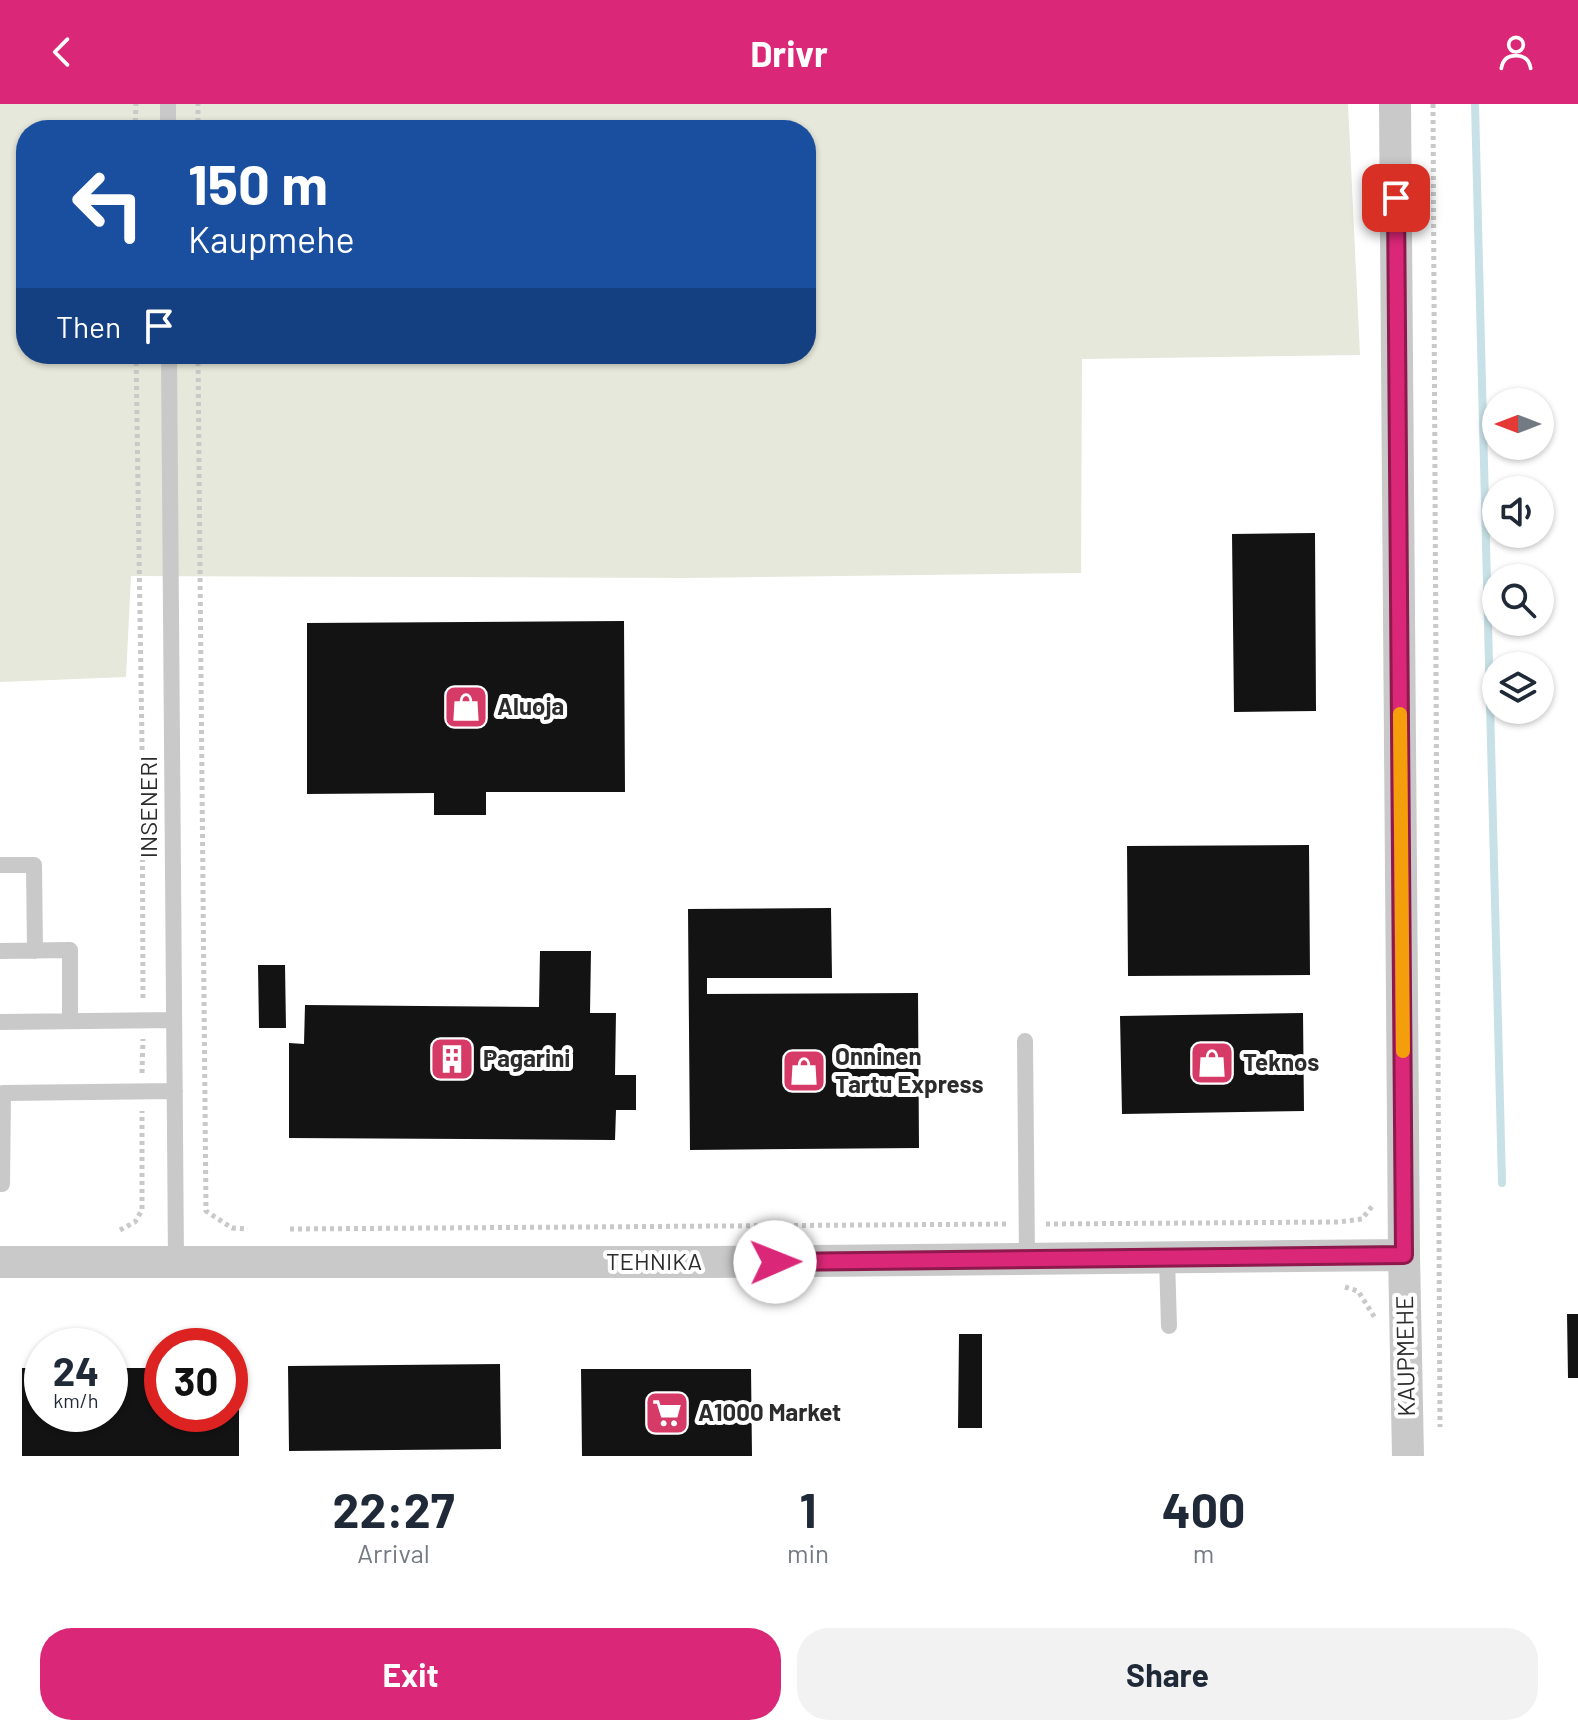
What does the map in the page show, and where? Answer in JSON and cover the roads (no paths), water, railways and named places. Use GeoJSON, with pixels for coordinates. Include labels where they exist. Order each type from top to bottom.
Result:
{"type":"FeatureCollection","features":[{"type":"Feature","properties":{"kind":"street","name":"KAUPMEHE"},"geometry":{"type":"LineString","coordinates":[[1395,104],[1408,1456]]}},
{"type":"Feature","properties":{"kind":"street","name":"TEHNIKA"},"geometry":{"type":"LineString","coordinates":[[0,1262],[712,1262],[1404,1255]]}},
{"type":"Feature","properties":{"kind":"lane","name":"INSENERI"},"geometry":{"type":"LineString","coordinates":[[169,364],[176,1260]]}},
{"type":"Feature","properties":{"kind":"lane"},"geometry":{"type":"LineString","coordinates":[[0,865],[34,865],[35,951]]}},
{"type":"Feature","properties":{"kind":"lane"},"geometry":{"type":"LineString","coordinates":[[0,951],[70,950],[70,1021]]}},
{"type":"Feature","properties":{"kind":"lane"},"geometry":{"type":"LineString","coordinates":[[0,1022],[174,1020]]}},
{"type":"Feature","properties":{"kind":"lane"},"geometry":{"type":"LineString","coordinates":[[1025,1041],[1027,1259]]}},
{"type":"Feature","properties":{"kind":"lane"},"geometry":{"type":"LineString","coordinates":[[0,1184],[3,1093],[175,1091]]}},
{"type":"Feature","properties":{"kind":"lane"},"geometry":{"type":"LineString","coordinates":[[1167,1258],[1169,1326]]}},
{"type":"Feature","properties":{"kind":"waterway"},"geometry":{"type":"LineString","coordinates":[[1475,104],[1502,1183]]}},
{"type":"Feature","properties":{"kind":"place","name":"Aluoja"},"geometry":{"type":"Point","coordinates":[466,707]}},
{"type":"Feature","properties":{"kind":"place","name":"Pagarini"},"geometry":{"type":"Point","coordinates":[452,1059]}},
{"type":"Feature","properties":{"kind":"place","name":"Teknos"},"geometry":{"type":"Point","coordinates":[1212,1063]}},
{"type":"Feature","properties":{"kind":"place","name":"Onninen Tartu Express"},"geometry":{"type":"Point","coordinates":[804,1071]}},
{"type":"Feature","properties":{"kind":"place","name":"A1000 Market"},"geometry":{"type":"Point","coordinates":[667,1413]}}]}
